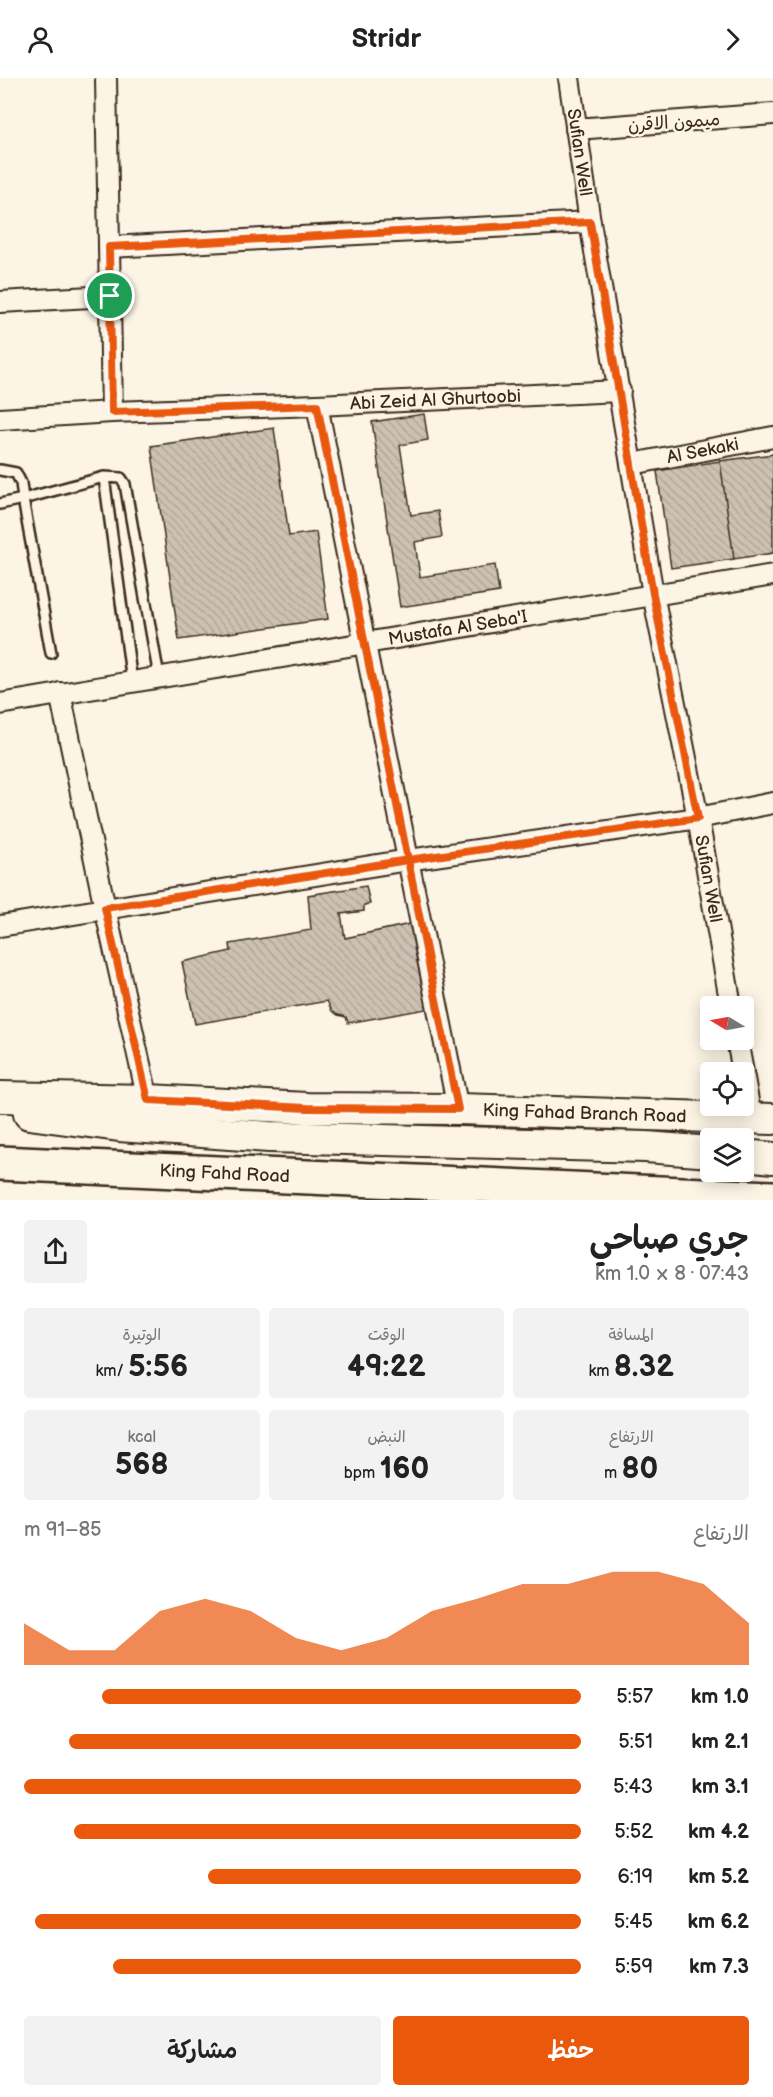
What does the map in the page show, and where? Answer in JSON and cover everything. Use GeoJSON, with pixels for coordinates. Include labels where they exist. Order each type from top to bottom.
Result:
{"type":"FeatureCollection","features":[{"type":"Feature","properties":{"kind":"highway","name":"King Fahd Road"},"geometry":{"type":"LineString","coordinates":[[0,1163],[773,1198]]}},
{"type":"Feature","properties":{"kind":"main road","name":"King Fahad Branch Road"},"geometry":{"type":"LineString","coordinates":[[0,1097],[148,1100],[307,1108],[458,1109],[762,1118]]}},
{"type":"Feature","properties":{"kind":"main road"},"geometry":{"type":"LineString","coordinates":[[0,1111],[119,1126],[269,1137],[646,1147],[700,1151]]}},
{"type":"Feature","properties":{"kind":"main road"},"geometry":{"type":"LineString","coordinates":[[754,1156],[773,1158]]}},
{"type":"Feature","properties":{"kind":"street"},"geometry":{"type":"LineString","coordinates":[[106,78],[112,412]]}},
{"type":"Feature","properties":{"kind":"street","name":"Sufian Well"},"geometry":{"type":"LineString","coordinates":[[569,78],[590,222],[653,594],[698,818],[729,996]]}},
{"type":"Feature","properties":{"kind":"street","name":"ميمون الاقرن"},"geometry":{"type":"LineString","coordinates":[[576,129],[773,114]]}},
{"type":"Feature","properties":{"kind":"street"},"geometry":{"type":"LineString","coordinates":[[109,247],[590,222]]}},
{"type":"Feature","properties":{"kind":"street"},"geometry":{"type":"LineString","coordinates":[[0,302],[110,296]]}},
{"type":"Feature","properties":{"kind":"street","name":"Abi Zeid Al Ghurtoobi"},"geometry":{"type":"LineString","coordinates":[[0,419],[112,412],[620,391]]}},
{"type":"Feature","properties":{"kind":"street"},"geometry":{"type":"LineString","coordinates":[[317,405],[458,1109]]}},
{"type":"Feature","properties":{"kind":"street","name":"Al Sekaki"},"geometry":{"type":"LineString","coordinates":[[632,464],[773,437]]}},
{"type":"Feature","properties":{"kind":"street","name":"Mustafa Al Seba'I"},"geometry":{"type":"LineString","coordinates":[[0,704],[773,574]]}},
{"type":"Feature","properties":{"kind":"street"},"geometry":{"type":"LineString","coordinates":[[60,693],[148,1100]]}},
{"type":"Feature","properties":{"kind":"street"},"geometry":{"type":"LineString","coordinates":[[0,926],[408,860],[698,818],[773,803]]}},
{"type":"Feature","properties":{"kind":"street"},"geometry":{"type":"LineString","coordinates":[[754,1100],[762,1118]]}},
{"type":"Feature","properties":{"kind":"lane"},"geometry":{"type":"LineString","coordinates":[[0,470],[16,473],[21,483],[51,653]]}},
{"type":"Feature","properties":{"kind":"lane"},"geometry":{"type":"LineString","coordinates":[[104,477],[132,681]]}},
{"type":"Feature","properties":{"kind":"lane"},"geometry":{"type":"LineString","coordinates":[[0,504],[104,477],[122,478],[125,484],[159,677]]}},
{"type":"Feature","properties":{"kind":"building"},"geometry":{"type":"Polygon","coordinates":[[[424,414],[428,440],[400,445],[411,515],[438,511],[442,537],[415,542],[420,577],[495,565],[499,592],[400,607],[372,422],[424,414]]]}},
{"type":"Feature","properties":{"kind":"building"},"geometry":{"type":"Polygon","coordinates":[[[274,428],[289,536],[316,532],[328,619],[179,640],[151,446],[274,428]]]}},
{"type":"Feature","properties":{"kind":"building"},"geometry":{"type":"Polygon","coordinates":[[[773,454],[773,553],[734,559],[720,461],[773,454]]]}},
{"type":"Feature","properties":{"kind":"building"},"geometry":{"type":"Polygon","coordinates":[[[720,461],[734,559],[671,568],[657,471],[720,461]]]}},
{"type":"Feature","properties":{"kind":"building"},"geometry":{"type":"Polygon","coordinates":[[[366,886],[370,904],[364,905],[364,911],[341,914],[345,938],[415,923],[432,1008],[348,1023],[346,1017],[332,1011],[327,1001],[195,1024],[182,962],[231,951],[230,944],[311,930],[308,895],[366,886]]]}},
{"type":"Feature","properties":{"kind":"route"},"geometry":{"type":"LineString","coordinates":[[110,296],[109,247],[590,222],[653,594],[698,818],[408,860],[458,1109],[307,1108],[148,1100],[105,908],[408,860],[317,405],[112,412],[110,296]]}}]}
